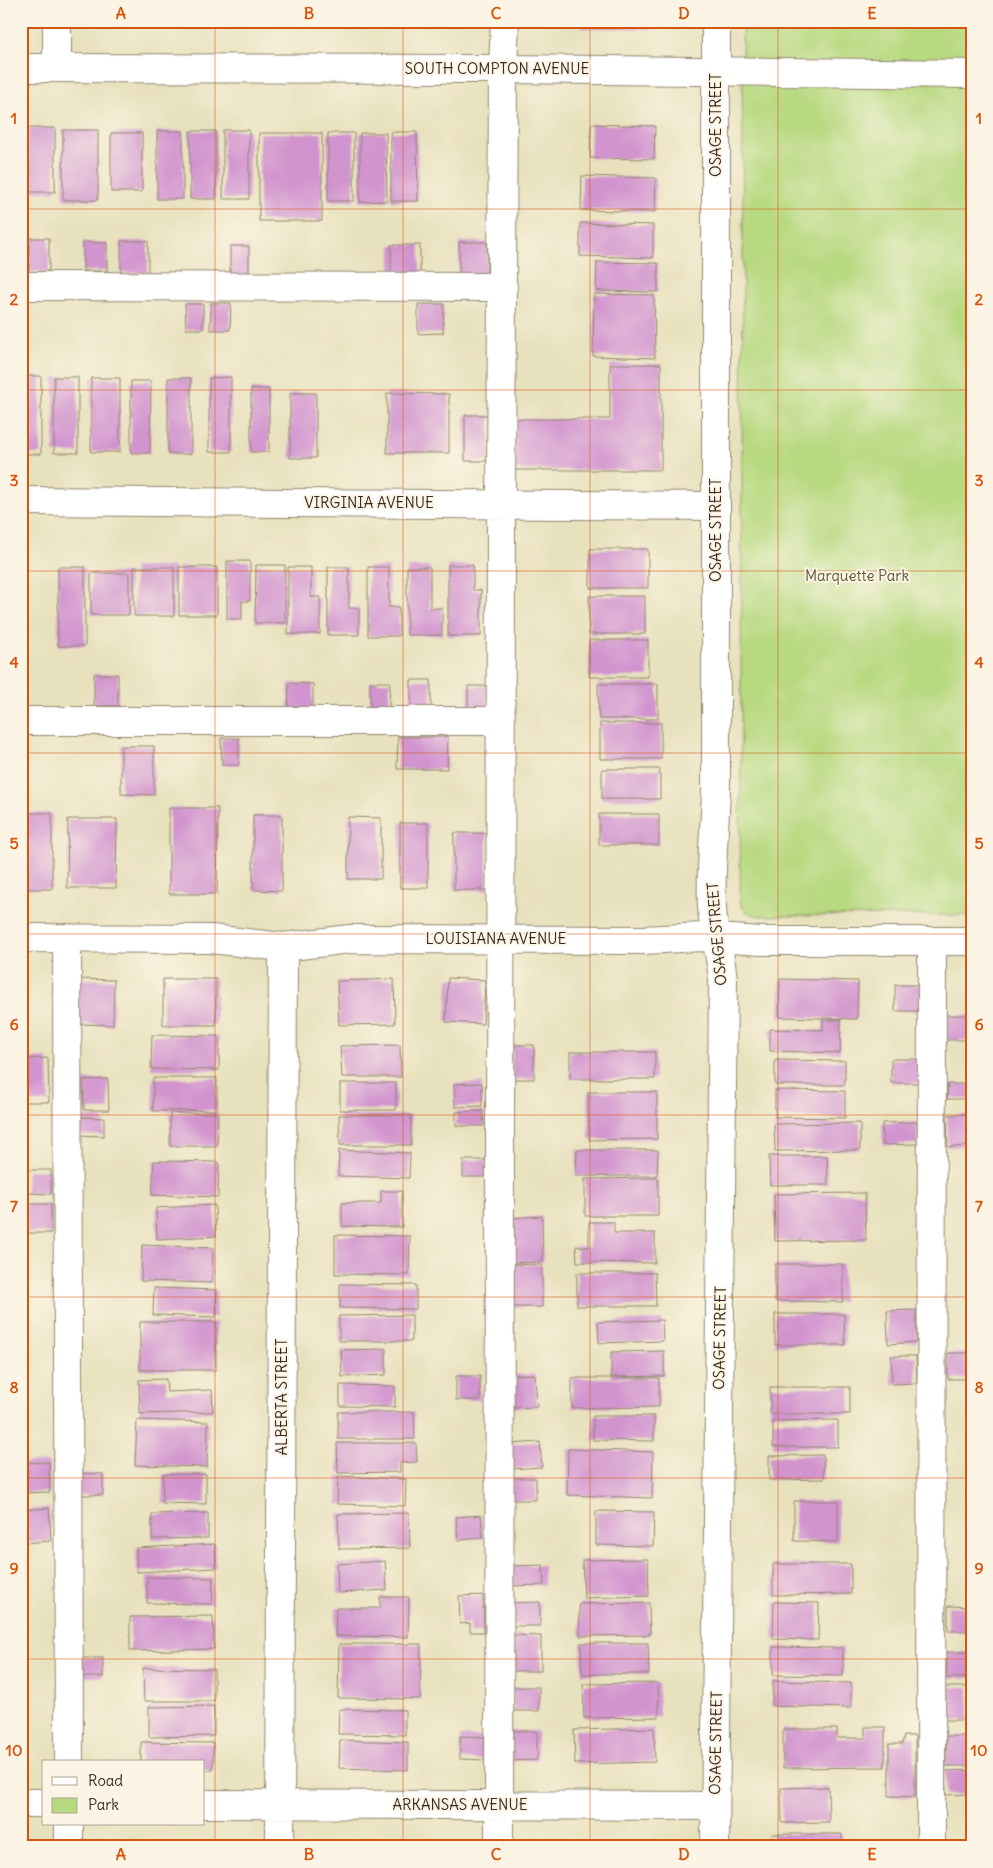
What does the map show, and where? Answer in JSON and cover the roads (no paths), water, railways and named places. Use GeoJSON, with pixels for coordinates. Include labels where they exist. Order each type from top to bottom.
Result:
{"type":"FeatureCollection","features":[{"type":"Feature","properties":{"kind":"street"},"geometry":{"type":"LineString","coordinates":[[57,21],[57,68]]}},
{"type":"Feature","properties":{"kind":"street"},"geometry":{"type":"LineString","coordinates":[[499,1847],[502,939],[501,503],[505,21]]}},
{"type":"Feature","properties":{"kind":"street","name":"OSAGE STREET"},"geometry":{"type":"LineString","coordinates":[[715,1847],[723,980],[717,937],[713,923],[712,886],[716,789],[716,21]]}},
{"type":"Feature","properties":{"kind":"street","name":"SOUTH COMPTON AVENUE"},"geometry":{"type":"LineString","coordinates":[[21,68],[504,69],[972,74]]}},
{"type":"Feature","properties":{"kind":"street"},"geometry":{"type":"LineString","coordinates":[[21,286],[503,288]]}},
{"type":"Feature","properties":{"kind":"street","name":"VIRGINIA AVENUE"},"geometry":{"type":"LineString","coordinates":[[21,500],[716,506]]}},
{"type":"Feature","properties":{"kind":"street"},"geometry":{"type":"LineString","coordinates":[[21,721],[501,721]]}},
{"type":"Feature","properties":{"kind":"street","name":"LOUISIANA AVENUE"},"geometry":{"type":"LineString","coordinates":[[21,938],[211,939],[284,947],[350,939],[632,940],[717,937],[760,941],[972,941]]}},
{"type":"Feature","properties":{"kind":"street"},"geometry":{"type":"LineString","coordinates":[[67,938],[69,1760]]}},
{"type":"Feature","properties":{"kind":"street"},"geometry":{"type":"LineString","coordinates":[[931,1847],[932,941]]}},
{"type":"Feature","properties":{"kind":"street","name":"ALBERTA STREET"},"geometry":{"type":"LineString","coordinates":[[280,1847],[284,947]]}},
{"type":"Feature","properties":{"kind":"street"},"geometry":{"type":"LineString","coordinates":[[21,1803],[42,1803]]}},
{"type":"Feature","properties":{"kind":"street","name":"ARKANSAS AVENUE"},"geometry":{"type":"LineString","coordinates":[[205,1804],[716,1806]]}},
{"type":"Feature","properties":{"kind":"street"},"geometry":{"type":"LineString","coordinates":[[69,1826],[69,1847]]}},
{"type":"Feature","properties":{"kind":"park label","name":"Marquette Park"},"geometry":{"type":"Point","coordinates":[857,576]}}]}
